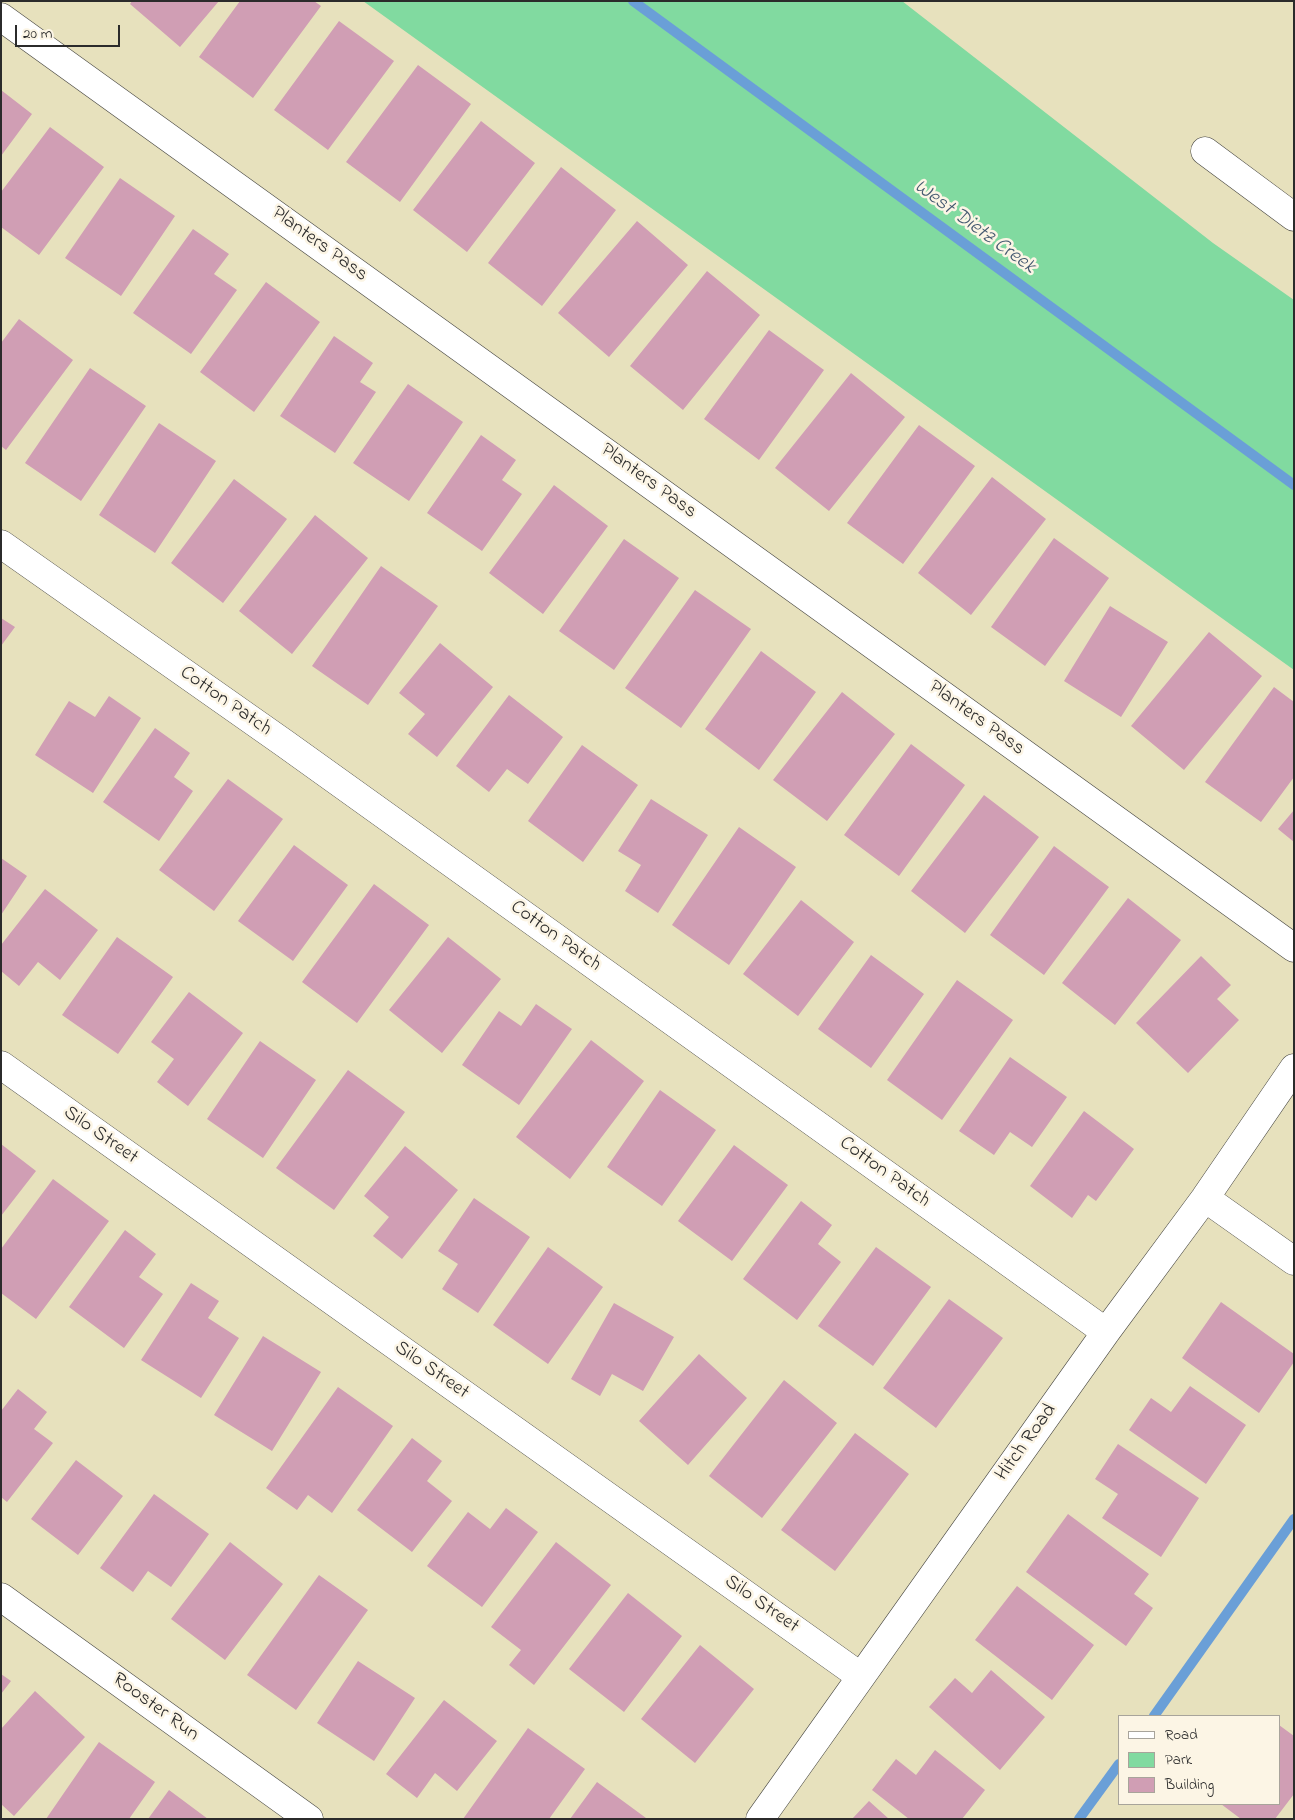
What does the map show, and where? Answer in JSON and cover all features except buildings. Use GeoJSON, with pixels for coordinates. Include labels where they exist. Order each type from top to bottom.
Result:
{"type":"FeatureCollection","features":[{"type":"Feature","properties":{"kind":"street","name":"Planters Pass"},"geometry":{"type":"LineString","coordinates":[[1,16],[1294,948]]}},
{"type":"Feature","properties":{"kind":"street"},"geometry":{"type":"LineString","coordinates":[[1205,151],[1294,217]]}},
{"type":"Feature","properties":{"kind":"street","name":"Cotton Patch"},"geometry":{"type":"LineString","coordinates":[[1,544],[284,743],[1106,1332]]}},
{"type":"Feature","properties":{"kind":"street","name":"Silo Street"},"geometry":{"type":"LineString","coordinates":[[1,1065],[860,1676]]}},
{"type":"Feature","properties":{"kind":"street","name":"Hitch Road"},"geometry":{"type":"LineString","coordinates":[[760,1819],[1106,1332],[1205,1198],[1294,1068]]}},
{"type":"Feature","properties":{"kind":"street"},"geometry":{"type":"LineString","coordinates":[[1205,1198],[1294,1261]]}},
{"type":"Feature","properties":{"kind":"street","name":"Rooster Run"},"geometry":{"type":"LineString","coordinates":[[1,1597],[309,1819]]}},
{"type":"Feature","properties":{"kind":"green space"},"geometry":{"type":"Polygon","coordinates":[[[363,1],[902,1],[1213,243],[1294,300],[1294,670],[363,1]]]}},
{"type":"Feature","properties":{"kind":"waterway","name":"West Dietz Creek"},"geometry":{"type":"LineString","coordinates":[[633,1],[1294,485]]}},
{"type":"Feature","properties":{"kind":"waterway"},"geometry":{"type":"LineString","coordinates":[[1155,1715],[1294,1519]]}},
{"type":"Feature","properties":{"kind":"waterway"},"geometry":{"type":"LineString","coordinates":[[1079,1819],[1118,1765]]}}]}
